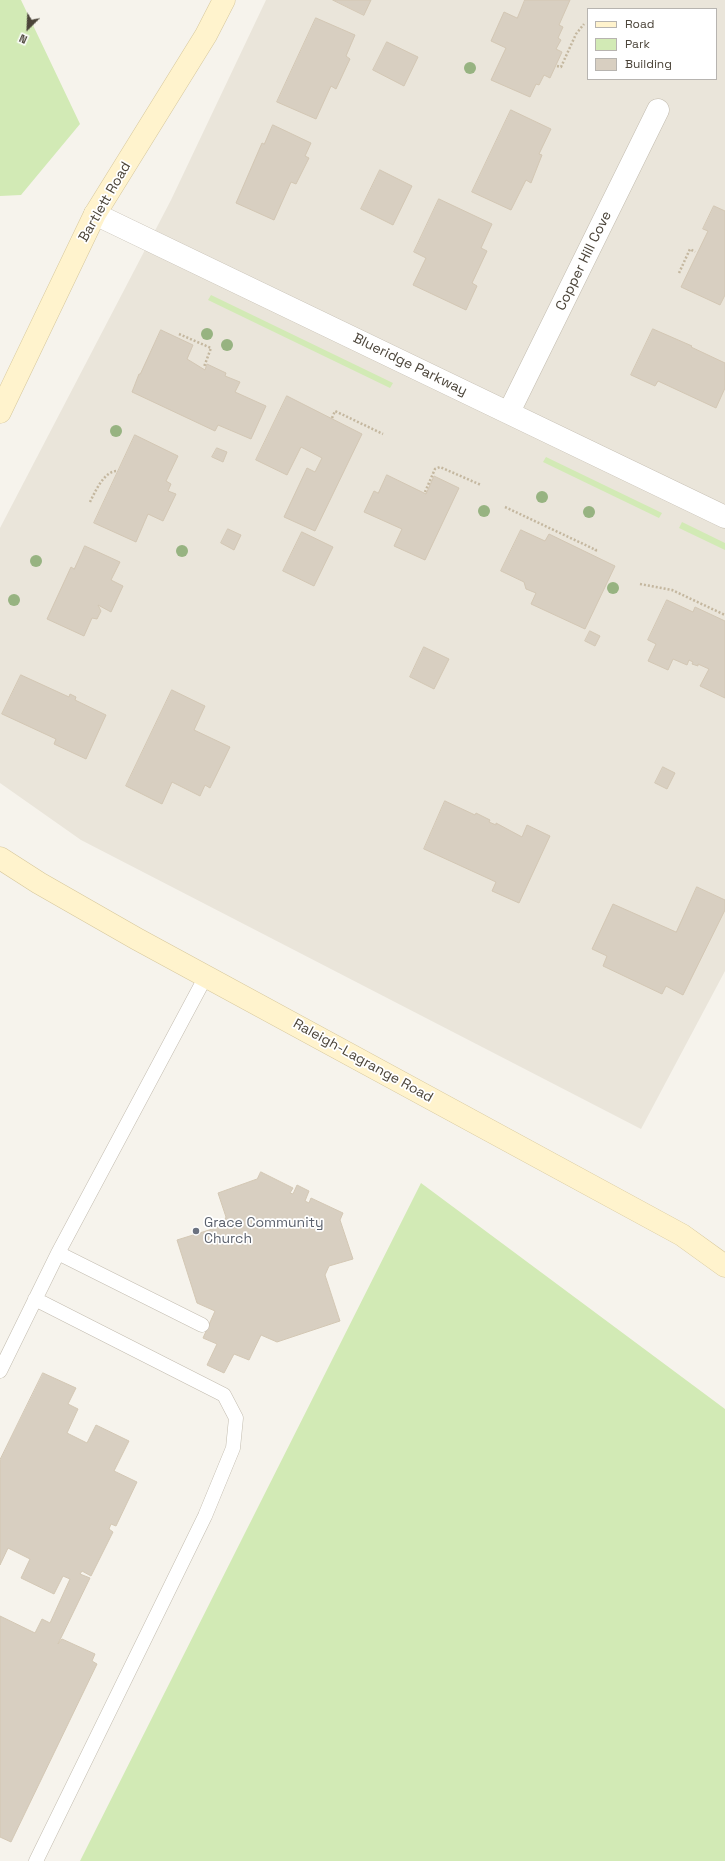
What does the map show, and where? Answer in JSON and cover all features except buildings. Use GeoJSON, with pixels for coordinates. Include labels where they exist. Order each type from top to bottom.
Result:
{"type":"FeatureCollection","features":[{"type":"Feature","properties":{"kind":"main road","name":"Bartlett Road"},"geometry":{"type":"LineString","coordinates":[[0,412],[95,214],[206,35],[224,0]]}},
{"type":"Feature","properties":{"kind":"main road","name":"Raleigh-Lagrange Road"},"geometry":{"type":"LineString","coordinates":[[0,858],[39,883],[206,976],[682,1235],[725,1266]]}},
{"type":"Feature","properties":{"kind":"street","name":"Copper Hill Cove"},"geometry":{"type":"LineString","coordinates":[[509,412],[658,110]]}},
{"type":"Feature","properties":{"kind":"street","name":"Blueridge Parkway"},"geometry":{"type":"LineString","coordinates":[[95,214],[725,517]]}},
{"type":"Feature","properties":{"kind":"lane"},"geometry":{"type":"LineString","coordinates":[[0,1371],[58,1253],[206,976]]}},
{"type":"Feature","properties":{"kind":"lane"},"geometry":{"type":"LineString","coordinates":[[58,1253],[202,1325]]}},
{"type":"Feature","properties":{"kind":"lane"},"geometry":{"type":"LineString","coordinates":[[35,1299],[224,1395],[236,1418],[233,1448],[205,1516],[36,1861]]}},
{"type":"Feature","properties":{"kind":"path"},"geometry":{"type":"LineString","coordinates":[[558,66],[561,67],[576,34],[584,24]]}},
{"type":"Feature","properties":{"kind":"path"},"geometry":{"type":"LineString","coordinates":[[679,273],[690,249],[695,252]]}},
{"type":"Feature","properties":{"kind":"path"},"geometry":{"type":"LineString","coordinates":[[179,334],[211,348],[204,367]]}},
{"type":"Feature","properties":{"kind":"path"},"geometry":{"type":"LineString","coordinates":[[332,418],[335,411],[383,434]]}},
{"type":"Feature","properties":{"kind":"path"},"geometry":{"type":"LineString","coordinates":[[425,492],[435,470],[440,467],[481,485]]}},
{"type":"Feature","properties":{"kind":"path"},"geometry":{"type":"LineString","coordinates":[[90,502],[106,476],[111,472],[117,471]]}},
{"type":"Feature","properties":{"kind":"path"},"geometry":{"type":"LineString","coordinates":[[505,507],[596,550],[594,553]]}},
{"type":"Feature","properties":{"kind":"path"},"geometry":{"type":"LineString","coordinates":[[640,584],[672,590],[725,615]]}},
{"type":"Feature","properties":{"kind":"shaded area"},"geometry":{"type":"Polygon","coordinates":[[[266,0],[725,0],[725,971],[641,1129],[81,840],[0,783],[0,528],[171,200],[266,0]]]}},
{"type":"Feature","properties":{"kind":"green space"},"geometry":{"type":"Polygon","coordinates":[[[0,0],[21,0],[80,124],[21,195],[0,196],[0,0]]]}},
{"type":"Feature","properties":{"kind":"green space"},"geometry":{"type":"Polygon","coordinates":[[[211,295],[393,383],[390,388],[208,300],[211,295]]]}},
{"type":"Feature","properties":{"kind":"green space"},"geometry":{"type":"Polygon","coordinates":[[[546,457],[662,513],[659,518],[543,462],[546,457]]]}},
{"type":"Feature","properties":{"kind":"green space"},"geometry":{"type":"Polygon","coordinates":[[[682,522],[725,543],[725,550],[679,528],[682,522]]]}},
{"type":"Feature","properties":{"kind":"green space"},"geometry":{"type":"Polygon","coordinates":[[[421,1183],[725,1409],[725,1861],[80,1861],[421,1183]]]}},
{"type":"Feature","properties":{"kind":"place","name":"Grace Community Church"},"geometry":{"type":"Point","coordinates":[196,1231]}}]}
